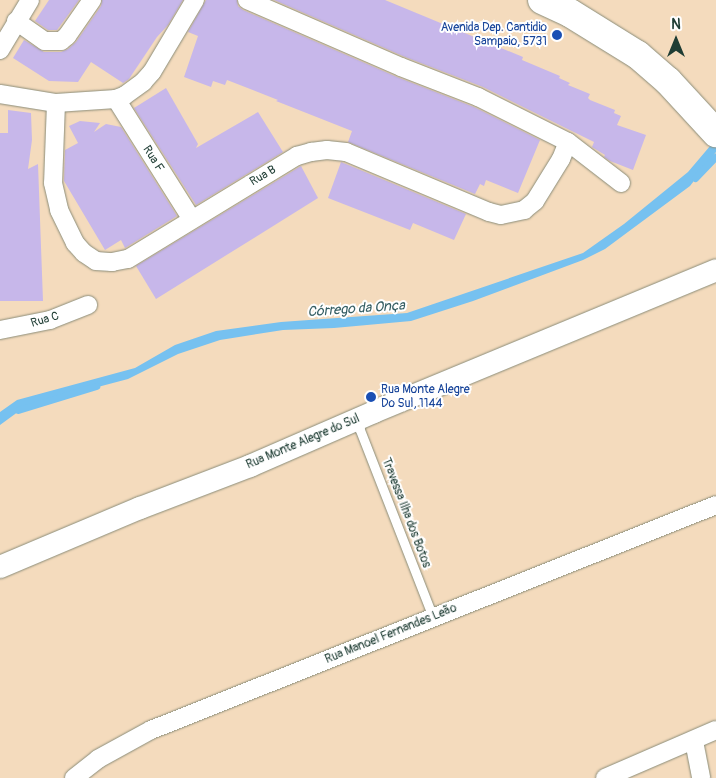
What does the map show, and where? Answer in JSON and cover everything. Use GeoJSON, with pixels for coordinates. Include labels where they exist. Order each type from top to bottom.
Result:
{"type":"FeatureCollection","features":[{"type":"Feature","properties":{"kind":"main road"},"geometry":{"type":"LineString","coordinates":[[542,0],[570,14],[638,55],[668,80],[716,133]]}},
{"type":"Feature","properties":{"kind":"street"},"geometry":{"type":"LineString","coordinates":[[0,50],[30,0]]}},
{"type":"Feature","properties":{"kind":"street"},"geometry":{"type":"LineString","coordinates":[[16,21],[45,41],[61,41],[67,36],[92,0]]}},
{"type":"Feature","properties":{"kind":"street"},"geometry":{"type":"LineString","coordinates":[[0,94],[56,103],[116,99],[134,90],[152,72],[195,0]]}},
{"type":"Feature","properties":{"kind":"street"},"geometry":{"type":"LineString","coordinates":[[247,0],[401,67],[478,97],[568,142],[621,183]]}},
{"type":"Feature","properties":{"kind":"street","name":"Rua F"},"geometry":{"type":"LineString","coordinates":[[116,99],[191,218]]}},
{"type":"Feature","properties":{"kind":"street","name":"Rua B"},"geometry":{"type":"LineString","coordinates":[[56,103],[53,183],[59,210],[66,228],[75,243],[84,253],[96,261],[112,262],[128,259],[191,218],[297,156],[327,150],[346,152],[371,161],[488,212],[501,215],[513,214],[524,210],[535,202],[561,159],[568,142]]}},
{"type":"Feature","properties":{"kind":"street","name":"Rua Monte Alegre do Sul"},"geometry":{"type":"LineString","coordinates":[[2,569],[140,508],[250,466],[359,418],[716,270]]}},
{"type":"Feature","properties":{"kind":"street","name":"Rua C"},"geometry":{"type":"LineString","coordinates":[[0,330],[50,320],[88,305]]}},
{"type":"Feature","properties":{"kind":"street","name":"Rua Manoel Fernandes Leão"},"geometry":{"type":"LineString","coordinates":[[74,778],[98,759],[151,730],[716,504]]}},
{"type":"Feature","properties":{"kind":"street"},"geometry":{"type":"LineString","coordinates":[[606,778],[716,730]]}},
{"type":"Feature","properties":{"kind":"street"},"geometry":{"type":"LineString","coordinates":[[694,741],[701,778]]}},
{"type":"Feature","properties":{"kind":"lane","name":"Travessa Ilha dos Botos"},"geometry":{"type":"LineString","coordinates":[[359,418],[360,430],[433,617]]}},
{"type":"Feature","properties":{"kind":"water"},"geometry":{"type":"Polygon","coordinates":[[[716,139],[716,152],[690,186],[605,249],[583,260],[473,301],[411,321],[334,328],[283,330],[220,340],[178,354],[128,379],[26,406],[0,425],[0,412],[17,400],[135,368],[175,345],[216,331],[281,322],[407,313],[583,253],[624,224],[688,172],[716,139]]]}},
{"type":"Feature","properties":{"kind":"building"},"geometry":{"type":"Polygon","coordinates":[[[49,0],[79,0],[57,30],[48,30],[35,21],[49,0]]]}},
{"type":"Feature","properties":{"kind":"building"},"geometry":{"type":"Polygon","coordinates":[[[102,0],[183,0],[168,25],[157,37],[129,79],[123,83],[91,62],[78,82],[49,81],[13,58],[24,40],[44,52],[61,52],[68,49],[76,42],[101,6],[102,0]]]}},
{"type":"Feature","properties":{"kind":"building"},"geometry":{"type":"Polygon","coordinates":[[[206,0],[237,0],[238,6],[243,10],[397,77],[474,107],[540,140],[518,193],[486,180],[484,186],[480,184],[475,194],[348,142],[352,131],[276,101],[278,100],[227,80],[225,85],[213,81],[211,87],[184,77],[198,36],[188,32],[206,0]]]}},
{"type":"Feature","properties":{"kind":"building"},"geometry":{"type":"Polygon","coordinates":[[[274,0],[385,0],[523,57],[522,60],[560,76],[559,78],[570,83],[568,85],[590,94],[588,98],[590,100],[615,110],[614,113],[621,116],[617,125],[646,135],[633,170],[604,157],[605,155],[592,147],[594,142],[483,87],[405,57],[274,0]]]}},
{"type":"Feature","properties":{"kind":"building"},"geometry":{"type":"Polygon","coordinates":[[[166,88],[198,144],[196,148],[258,112],[283,152],[196,205],[134,108],[166,88]]]}},
{"type":"Feature","properties":{"kind":"building"},"geometry":{"type":"Polygon","coordinates":[[[8,110],[31,113],[32,140],[28,169],[38,164],[43,301],[0,301],[0,133],[8,133],[8,110]]]}},
{"type":"Feature","properties":{"kind":"building"},"geometry":{"type":"Polygon","coordinates":[[[80,121],[100,123],[94,132],[106,124],[121,127],[177,216],[125,248],[121,240],[105,250],[64,181],[65,150],[78,143],[69,126],[80,121]]]}},
{"type":"Feature","properties":{"kind":"building"},"geometry":{"type":"Polygon","coordinates":[[[341,162],[466,214],[454,240],[413,223],[410,230],[328,198],[341,162]]]}},
{"type":"Feature","properties":{"kind":"building"},"geometry":{"type":"Polygon","coordinates":[[[301,166],[318,198],[156,299],[136,266],[301,166]]]}},
{"type":"Feature","properties":{"kind":"waterway","name":"Córrego da Onça"},"geometry":{"type":"LineString","coordinates":[[695,178],[716,156]]}},
{"type":"Feature","properties":{"kind":"waterway","name":"Córrego da Onça"},"geometry":{"type":"LineString","coordinates":[[18,410],[96,386]]}},
{"type":"Feature","properties":{"kind":"place","name":"Avenida Dep. Cantidio Sampaio, 5731"},"geometry":{"type":"Point","coordinates":[557,35]}},
{"type":"Feature","properties":{"kind":"place","name":"Rua Monte Alegre Do Sul, 1144"},"geometry":{"type":"Point","coordinates":[371,397]}}]}
